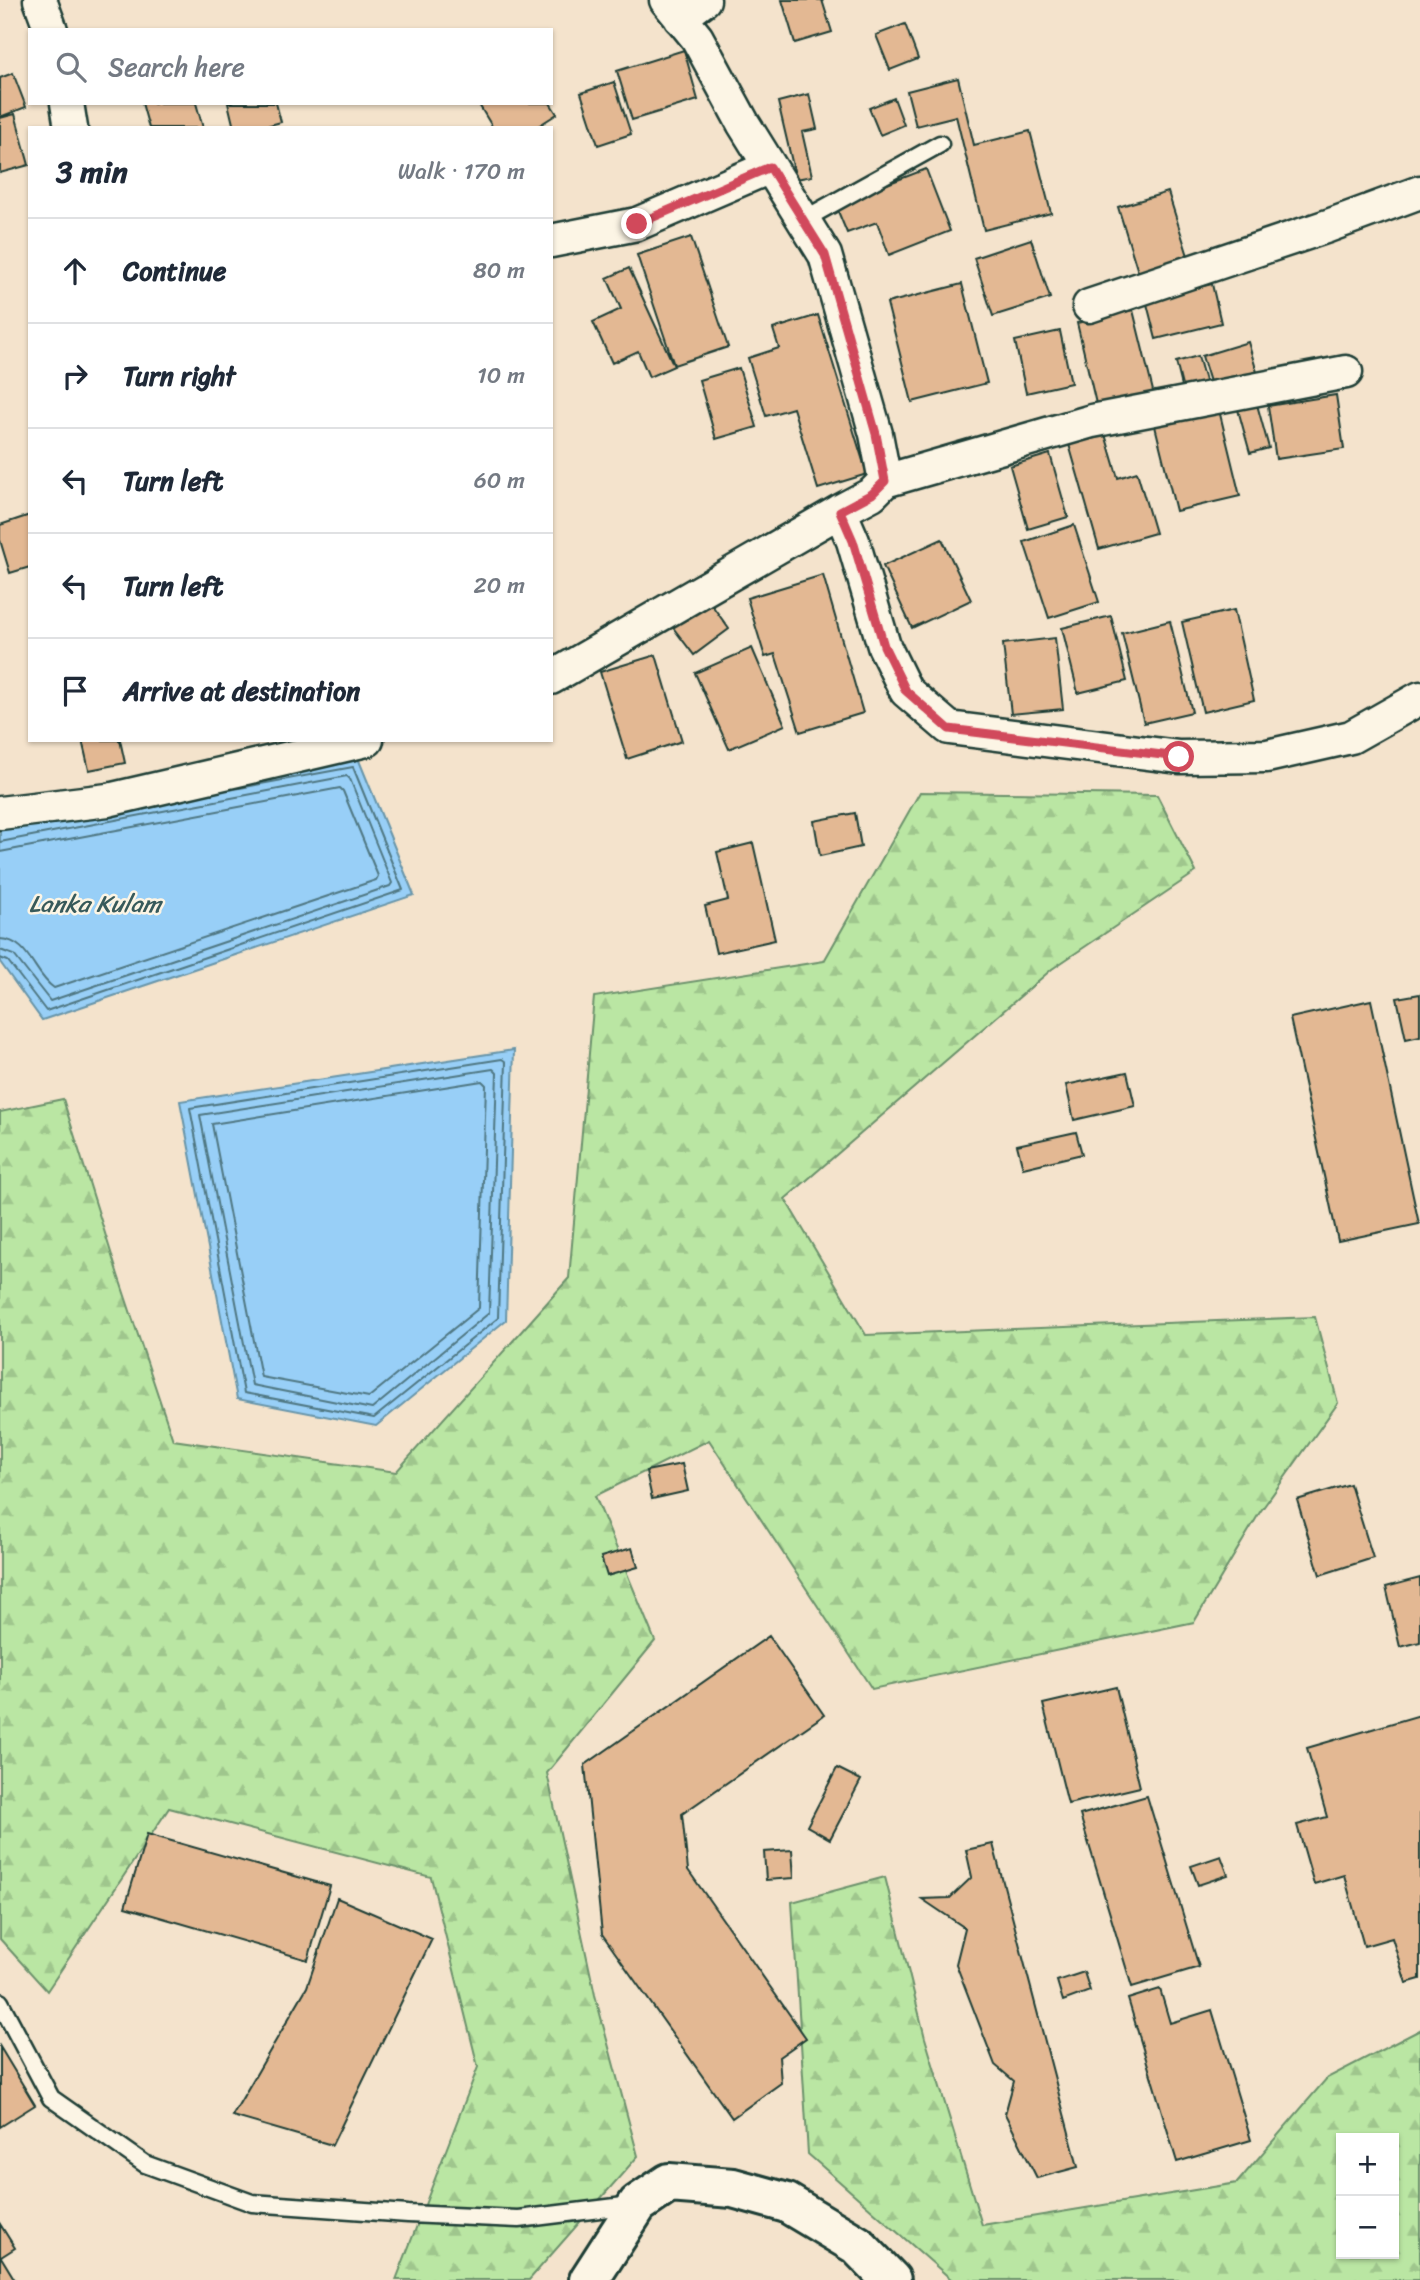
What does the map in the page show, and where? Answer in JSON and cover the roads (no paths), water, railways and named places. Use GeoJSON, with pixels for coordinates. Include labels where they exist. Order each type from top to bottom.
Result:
{"type":"FeatureCollection","features":[{"type":"Feature","properties":{"kind":"street"},"geometry":{"type":"LineString","coordinates":[[40,0],[50,28]]}},
{"type":"Feature","properties":{"kind":"street"},"geometry":{"type":"LineString","coordinates":[[683,6],[696,38],[770,167],[825,255],[876,434],[885,481]]}},
{"type":"Feature","properties":{"kind":"street"},"geometry":{"type":"LineString","coordinates":[[67,105],[71,126]]}},
{"type":"Feature","properties":{"kind":"street"},"geometry":{"type":"LineString","coordinates":[[553,241],[637,224],[770,167]]}},
{"type":"Feature","properties":{"kind":"street"},"geometry":{"type":"LineString","coordinates":[[1088,306],[1328,226],[1420,192]]}},
{"type":"Feature","properties":{"kind":"street"},"geometry":{"type":"LineString","coordinates":[[553,677],[872,494],[885,481],[1092,421],[1346,372]]}},
{"type":"Feature","properties":{"kind":"street"},"geometry":{"type":"LineString","coordinates":[[840,511],[853,541],[884,646],[906,691],[949,729],[1179,757],[1267,756],[1351,737],[1420,698]]}},
{"type":"Feature","properties":{"kind":"street"},"geometry":{"type":"LineString","coordinates":[[0,813],[108,800],[358,742]]}},
{"type":"Feature","properties":{"kind":"street"},"geometry":{"type":"LineString","coordinates":[[589,2280],[638,2204],[669,2183],[733,2188],[787,2203],[857,2245],[891,2280]]}},
{"type":"Feature","properties":{"kind":"lane"},"geometry":{"type":"LineString","coordinates":[[803,220],[940,144]]}},
{"type":"Feature","properties":{"kind":"lane"},"geometry":{"type":"LineString","coordinates":[[0,2002],[51,2098],[145,2164],[252,2203],[519,2219],[638,2204]]}},
{"type":"Feature","properties":{"kind":"water","name":"Lanka Kulam"},"geometry":{"type":"Polygon","coordinates":[[[358,758],[414,895],[42,1020],[0,962],[0,827],[358,758]]]}},
{"type":"Feature","properties":{"kind":"water"},"geometry":{"type":"Polygon","coordinates":[[[514,1050],[506,1320],[376,1426],[237,1399],[180,1101],[514,1050]]]}}]}
